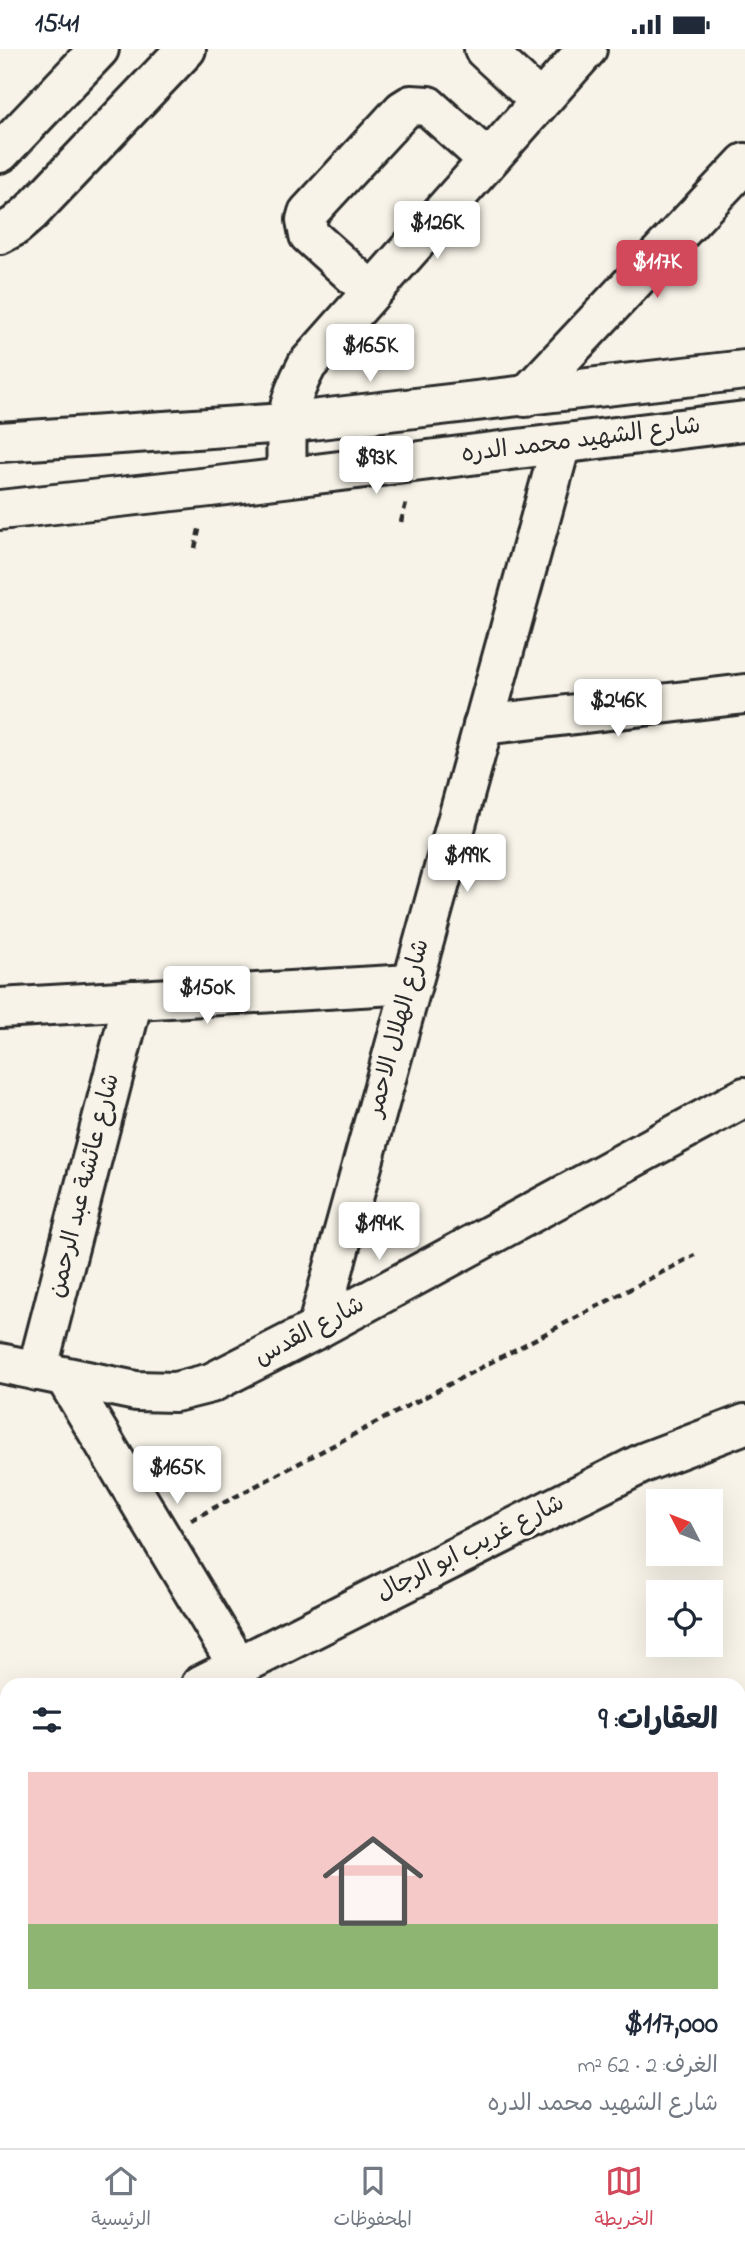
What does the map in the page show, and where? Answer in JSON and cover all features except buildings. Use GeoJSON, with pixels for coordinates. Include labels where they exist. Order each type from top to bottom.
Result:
{"type":"FeatureCollection","features":[{"type":"Feature","properties":{"kind":"street"},"geometry":{"type":"LineString","coordinates":[[0,153],[99,49]]}},
{"type":"Feature","properties":{"kind":"street"},"geometry":{"type":"LineString","coordinates":[[0,233],[15,226],[30,213],[186,49]]}},
{"type":"Feature","properties":{"kind":"street"},"geometry":{"type":"LineString","coordinates":[[484,49],[540,101]]}},
{"type":"Feature","properties":{"kind":"street"},"geometry":{"type":"LineString","coordinates":[[287,477],[285,423],[296,384],[307,365],[587,49]]}},
{"type":"Feature","properties":{"kind":"street"},"geometry":{"type":"LineString","coordinates":[[370,291],[309,235],[306,220],[308,212],[403,110],[411,105],[428,106],[488,160]]}},
{"type":"Feature","properties":{"kind":"street"},"geometry":{"type":"LineString","coordinates":[[525,397],[745,163]]}},
{"type":"Feature","properties":{"kind":"street","name":"شارع الشهيد محمد الدره"},"geometry":{"type":"LineString","coordinates":[[0,442],[285,423],[745,370]]}},
{"type":"Feature","properties":{"kind":"street","name":"شارع الشهيد محمد الدره"},"geometry":{"type":"LineString","coordinates":[[0,510],[745,421]]}},
{"type":"Feature","properties":{"kind":"street","name":"شارع الهلال الاحمر"},"geometry":{"type":"LineString","coordinates":[[317,1329],[561,444]]}},
{"type":"Feature","properties":{"kind":"street"},"geometry":{"type":"LineString","coordinates":[[483,725],[745,694]]}},
{"type":"Feature","properties":{"kind":"street"},"geometry":{"type":"LineString","coordinates":[[0,1008],[411,984]]}},
{"type":"Feature","properties":{"kind":"street","name":"شارع عائشة عبد الرحمن"},"geometry":{"type":"LineString","coordinates":[[51,1374],[133,1000]]}},
{"type":"Feature","properties":{"kind":"street","name":"شارع القدس"},"geometry":{"type":"LineString","coordinates":[[0,1363],[136,1391],[175,1392],[211,1383],[317,1329],[745,1097]]}},
{"type":"Feature","properties":{"kind":"street"},"geometry":{"type":"LineString","coordinates":[[51,1374],[160,1536],[238,1666]]}},
{"type":"Feature","properties":{"kind":"street","name":"شارع غريب ابو الرجال"},"geometry":{"type":"LineString","coordinates":[[215,1678],[645,1462],[745,1424]]}},
{"type":"Feature","properties":{"kind":"path"},"geometry":{"type":"LineString","coordinates":[[160,1536],[695,1255]]}}]}
